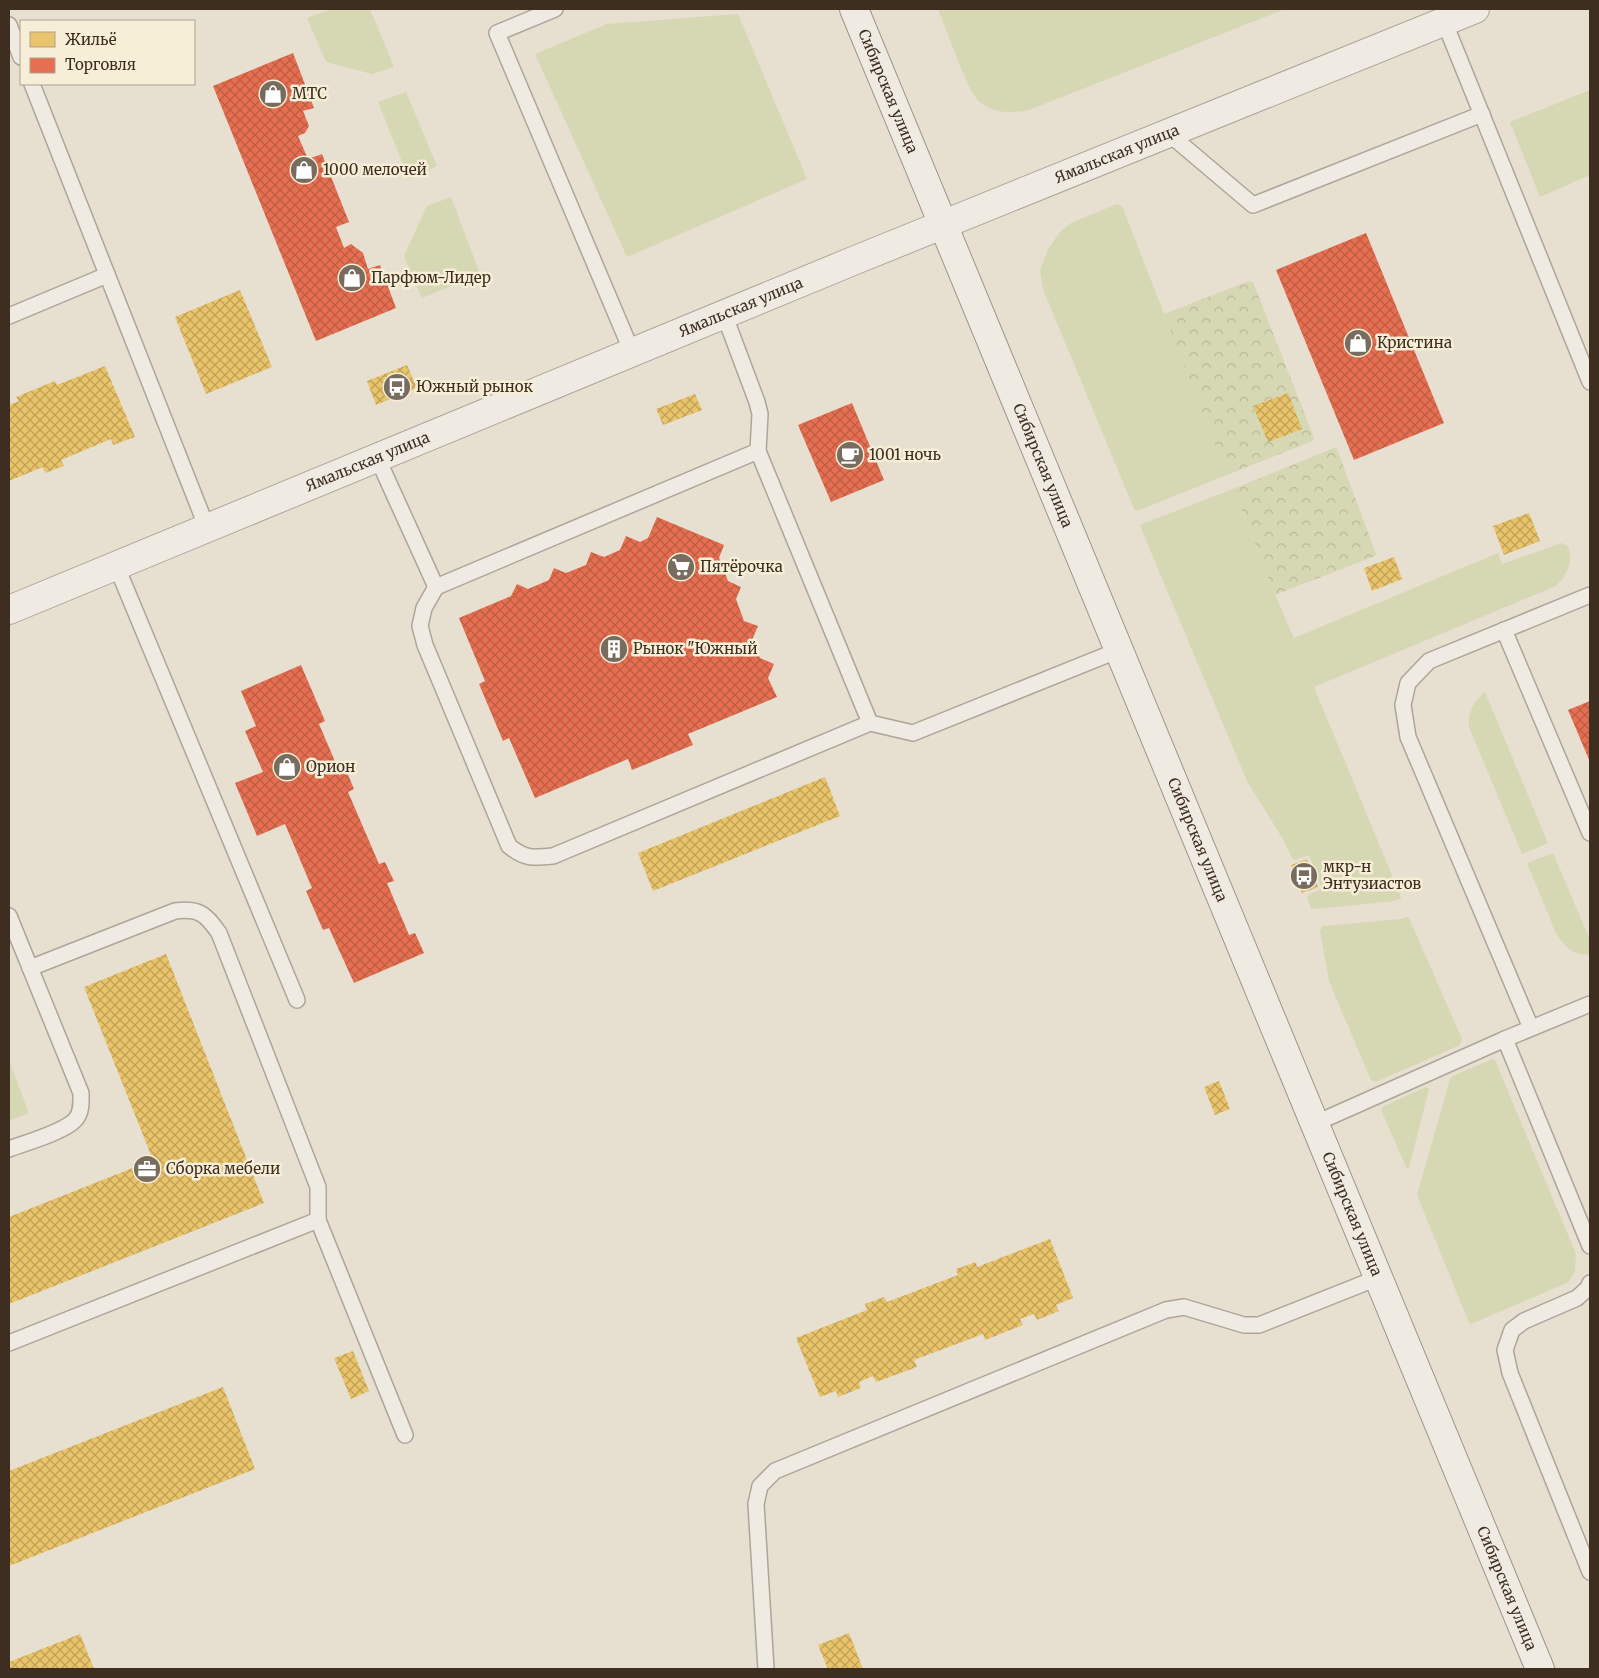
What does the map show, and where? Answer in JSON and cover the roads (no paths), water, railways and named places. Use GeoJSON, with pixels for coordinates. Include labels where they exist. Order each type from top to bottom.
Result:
{"type":"FeatureCollection","features":[{"type":"Feature","properties":{"kind":"main road","name":"Сибирская улица"},"geometry":{"type":"LineString","coordinates":[[854,9],[1316,1123],[1540,1669]]}},
{"type":"Feature","properties":{"kind":"main road","name":"Ямальская улица"},"geometry":{"type":"LineString","coordinates":[[9,610],[724,314],[1475,9]]}},
{"type":"Feature","properties":{"kind":"lane"},"geometry":{"type":"LineString","coordinates":[[555,9],[497,33],[632,352]]}},
{"type":"Feature","properties":{"kind":"lane"},"geometry":{"type":"LineString","coordinates":[[1444,21],[1590,382]]}},
{"type":"Feature","properties":{"kind":"lane"},"geometry":{"type":"LineString","coordinates":[[9,25],[20,54]]}},
{"type":"Feature","properties":{"kind":"lane"},"geometry":{"type":"LineString","coordinates":[[32,85],[206,528]]}},
{"type":"Feature","properties":{"kind":"lane"},"geometry":{"type":"LineString","coordinates":[[1168,133],[1253,205],[1482,114]]}},
{"type":"Feature","properties":{"kind":"lane"},"geometry":{"type":"LineString","coordinates":[[9,316],[107,275]]}},
{"type":"Feature","properties":{"kind":"lane"},"geometry":{"type":"LineString","coordinates":[[724,314],[759,408],[758,451],[870,723]]}},
{"type":"Feature","properties":{"kind":"lane"},"geometry":{"type":"LineString","coordinates":[[758,451],[436,588],[424,608],[420,626],[425,645],[510,846],[521,855],[535,858],[553,856],[870,723],[913,734],[1119,650]]}},
{"type":"Feature","properties":{"kind":"lane"},"geometry":{"type":"LineString","coordinates":[[377,457],[436,588]]}},
{"type":"Feature","properties":{"kind":"lane"},"geometry":{"type":"LineString","coordinates":[[116,565],[297,1000]]}},
{"type":"Feature","properties":{"kind":"lane"},"geometry":{"type":"LineString","coordinates":[[1531,1028],[1408,737],[1403,706],[1408,683],[1429,661],[1590,595]]}},
{"type":"Feature","properties":{"kind":"lane"},"geometry":{"type":"LineString","coordinates":[[1504,630],[1590,833]]}},
{"type":"Feature","properties":{"kind":"lane"},"geometry":{"type":"LineString","coordinates":[[30,968],[175,911],[186,909],[200,912],[210,920],[219,933],[318,1188],[318,1220],[404,1435]]}},
{"type":"Feature","properties":{"kind":"lane"},"geometry":{"type":"LineString","coordinates":[[9,916],[81,1093],[81,1107],[76,1119],[66,1126],[9,1149]]}},
{"type":"Feature","properties":{"kind":"lane"},"geometry":{"type":"LineString","coordinates":[[1316,1123],[1505,1039],[1590,1004]]}},
{"type":"Feature","properties":{"kind":"lane"},"geometry":{"type":"LineString","coordinates":[[1505,1039],[1590,1246]]}},
{"type":"Feature","properties":{"kind":"lane"},"geometry":{"type":"LineString","coordinates":[[9,1343],[318,1220]]}},
{"type":"Feature","properties":{"kind":"lane"},"geometry":{"type":"LineString","coordinates":[[766,1669],[756,1504],[760,1486],[775,1471],[1166,1310],[1184,1307],[1244,1325],[1259,1325],[1380,1278]]}},
{"type":"Feature","properties":{"kind":"lane"},"geometry":{"type":"LineString","coordinates":[[1590,1283],[1588,1288],[1577,1298],[1524,1320],[1512,1330],[1504,1350],[1510,1373],[1590,1572]]}},
{"type":"Feature","properties":{"kind":"place","name":"МТС"},"geometry":{"type":"Point","coordinates":[273,94]}},
{"type":"Feature","properties":{"kind":"place","name":"1000 мелочей"},"geometry":{"type":"Point","coordinates":[304,170]}},
{"type":"Feature","properties":{"kind":"place","name":"Парфюм-Лидер"},"geometry":{"type":"Point","coordinates":[352,278]}},
{"type":"Feature","properties":{"kind":"place","name":"Кристина"},"geometry":{"type":"Point","coordinates":[1358,343]}},
{"type":"Feature","properties":{"kind":"place","name":"Южный рынок"},"geometry":{"type":"Point","coordinates":[397,387]}},
{"type":"Feature","properties":{"kind":"place","name":"1001 ночь"},"geometry":{"type":"Point","coordinates":[850,455]}},
{"type":"Feature","properties":{"kind":"place","name":"Пятёрочка"},"geometry":{"type":"Point","coordinates":[681,567]}},
{"type":"Feature","properties":{"kind":"place","name":"Рынок \"Южный"},"geometry":{"type":"Point","coordinates":[614,649]}},
{"type":"Feature","properties":{"kind":"place","name":"Орион"},"geometry":{"type":"Point","coordinates":[287,767]}},
{"type":"Feature","properties":{"kind":"place","name":"мкр-н Энтузиастов"},"geometry":{"type":"Point","coordinates":[1304,876]}},
{"type":"Feature","properties":{"kind":"place","name":"Сборка мебели"},"geometry":{"type":"Point","coordinates":[147,1169]}}]}
